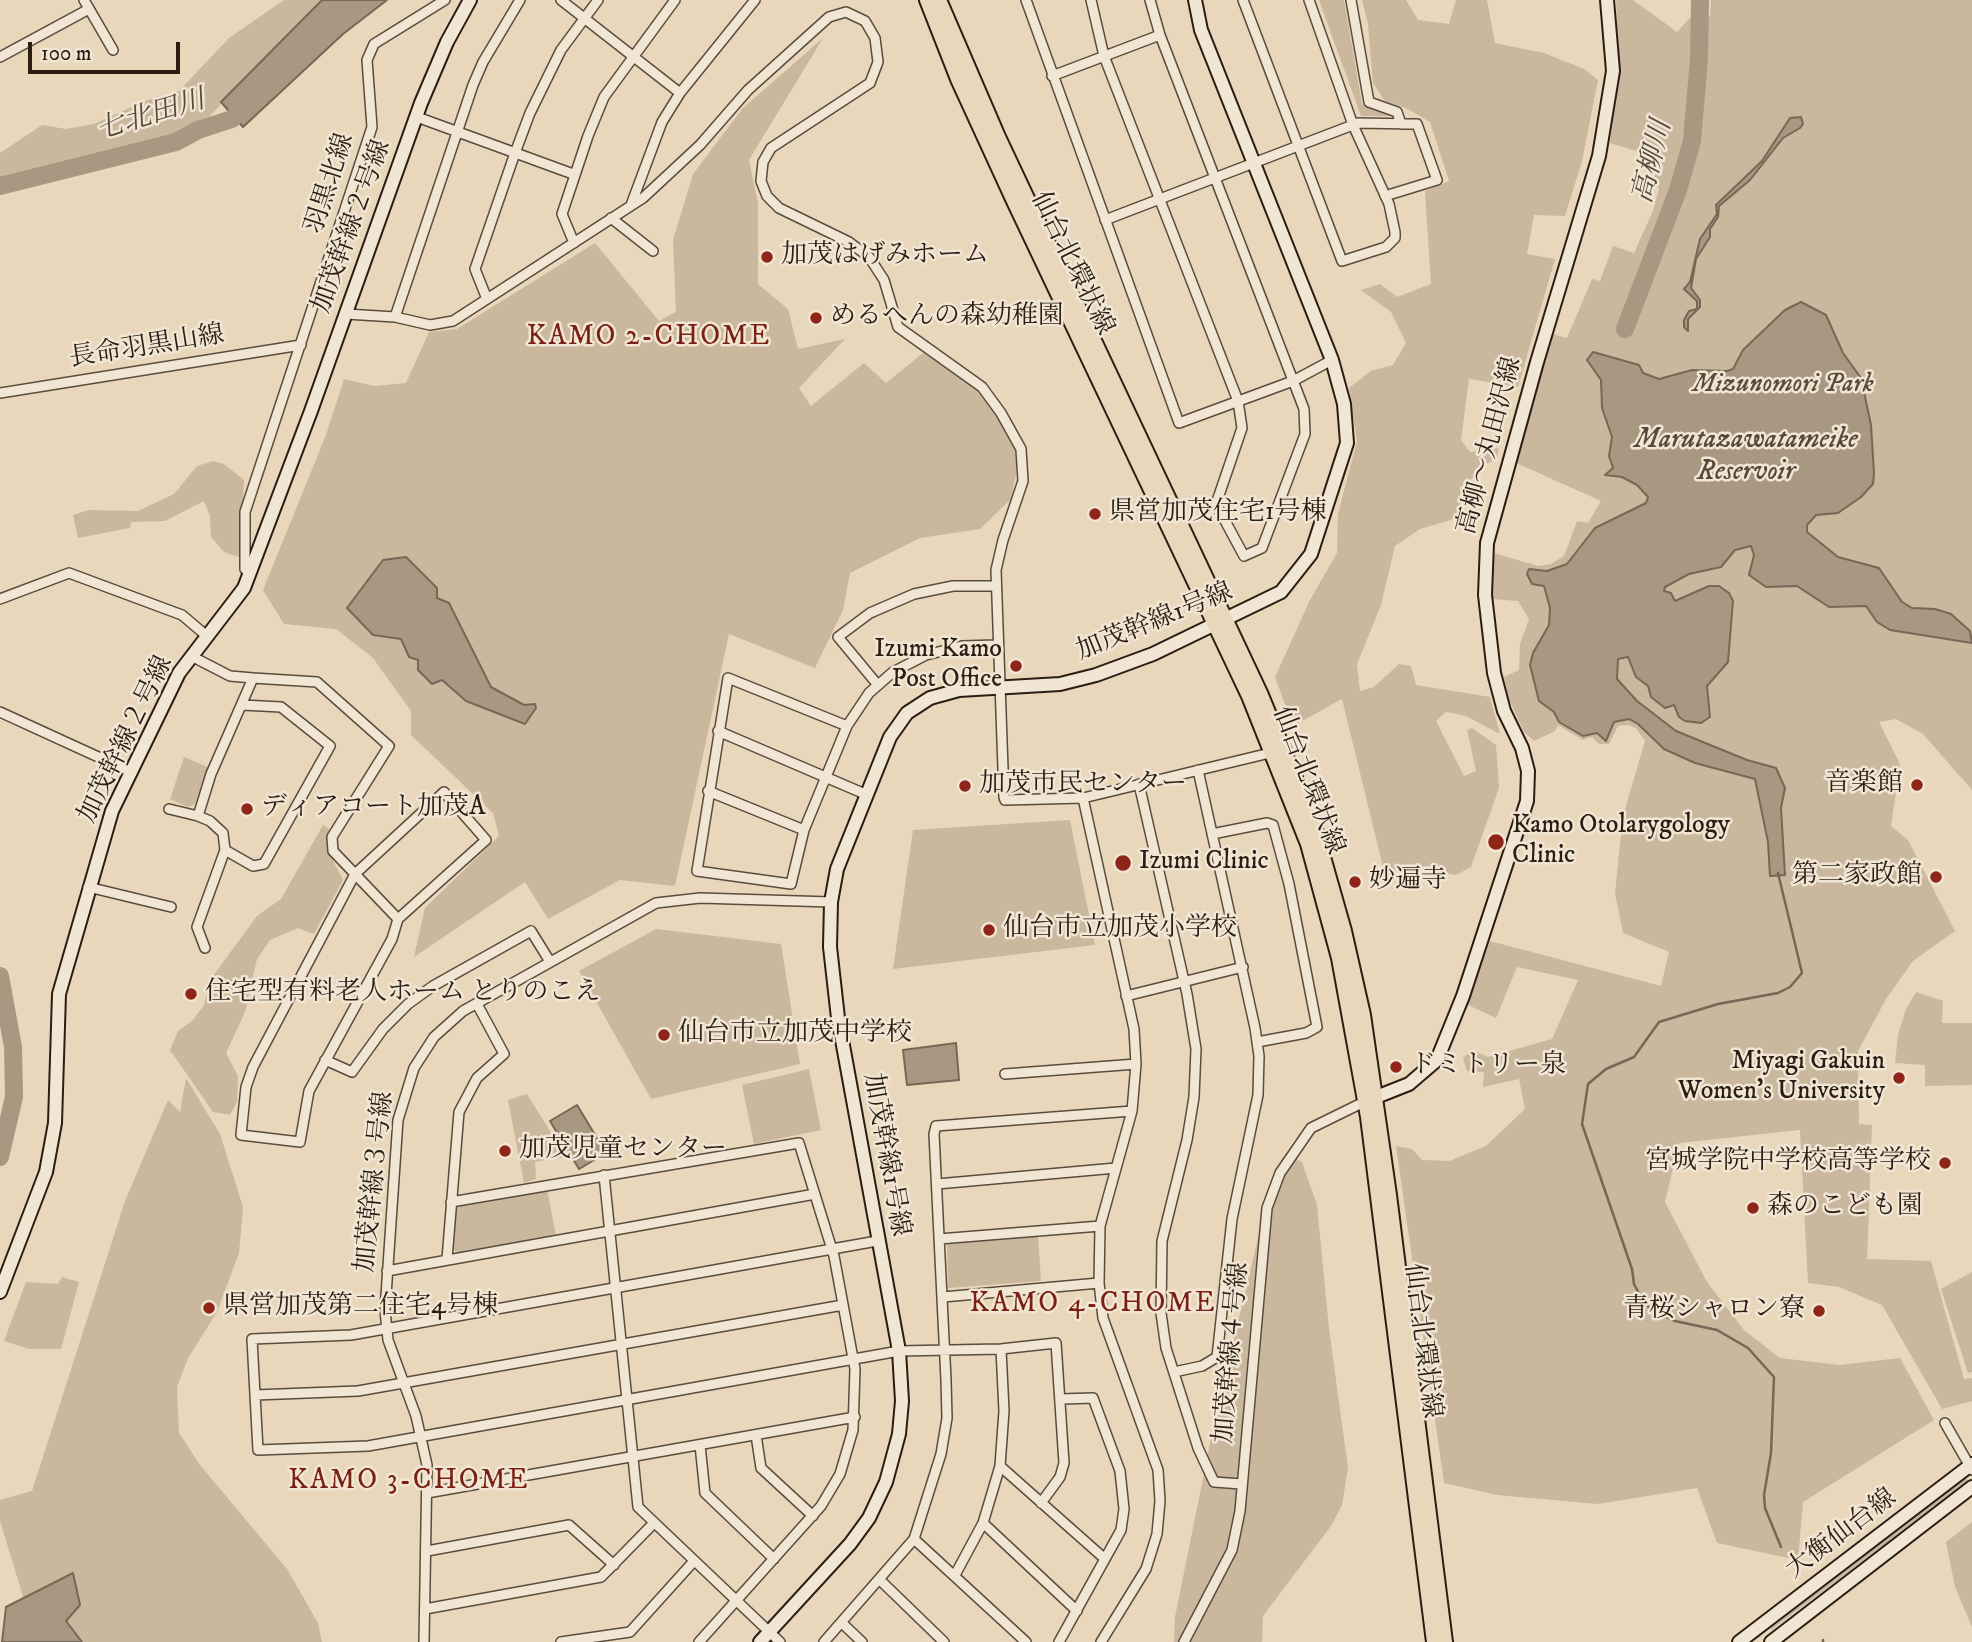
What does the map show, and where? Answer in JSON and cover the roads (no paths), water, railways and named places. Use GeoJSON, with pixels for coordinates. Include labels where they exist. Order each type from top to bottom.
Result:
{"type":"FeatureCollection","features":[{"type":"Feature","properties":{"kind":"main road","name":"仙台北環状線"},"geometry":{"type":"LineString","coordinates":[[927,0],[958,79],[1313,822],[1345,930],[1371,1099],[1445,1642]]}},
{"type":"Feature","properties":{"kind":"main road","name":"仙台北環状線"},"geometry":{"type":"LineString","coordinates":[[939,0],[971,78],[1219,624]]}},
{"type":"Feature","properties":{"kind":"main road","name":"仙台北環状線"},"geometry":{"type":"LineString","coordinates":[[1371,1099],[1434,1642]]}},
{"type":"Feature","properties":{"kind":"street","name":"羽黒北線"},"geometry":{"type":"LineString","coordinates":[[252,570],[245,569],[245,512],[372,127],[367,60],[374,44],[444,0]]}},
{"type":"Feature","properties":{"kind":"street","name":"加茂幹線２号線"},"geometry":{"type":"LineString","coordinates":[[0,1292],[46,1172],[55,1123],[59,994],[112,811],[179,673],[244,588],[252,570],[417,117],[447,42],[470,0]]}},
{"type":"Feature","properties":{"kind":"street"},"geometry":{"type":"LineString","coordinates":[[395,317],[456,133],[483,62],[520,0]]}},
{"type":"Feature","properties":{"kind":"street"},"geometry":{"type":"LineString","coordinates":[[561,0],[680,93]]}},
{"type":"Feature","properties":{"kind":"street"},"geometry":{"type":"LineString","coordinates":[[487,299],[475,269],[515,153],[544,80],[598,0]]}},
{"type":"Feature","properties":{"kind":"street"},"geometry":{"type":"LineString","coordinates":[[574,243],[562,214],[573,174],[604,97],[632,55],[675,0]]}},
{"type":"Feature","properties":{"kind":"street"},"geometry":{"type":"LineString","coordinates":[[631,205],[662,121],[680,93],[755,0]]}},
{"type":"Feature","properties":{"kind":"street"},"geometry":{"type":"LineString","coordinates":[[1026,0],[1179,423],[1293,381],[1332,359]]}},
{"type":"Feature","properties":{"kind":"street"},"geometry":{"type":"LineString","coordinates":[[1091,0],[1104,56],[1238,401],[1242,428],[1216,504],[1244,556],[1262,548],[1305,434],[1304,409],[1160,35],[1150,0]]}},
{"type":"Feature","properties":{"kind":"street","name":"加茂幹線1号線"},"geometry":{"type":"LineString","coordinates":[[760,1642],[850,1544],[878,1499],[899,1434],[902,1401],[898,1352],[832,985],[831,902],[843,850],[890,737],[919,704],[945,692],[1060,684],[1097,675],[1133,663],[1281,592],[1311,554],[1347,443],[1344,404],[1332,359],[1201,30],[1195,0]]}},
{"type":"Feature","properties":{"kind":"street"},"geometry":{"type":"LineString","coordinates":[[1243,0],[1342,261],[1386,247],[1395,238],[1385,196],[1353,125],[1309,0]]}},
{"type":"Feature","properties":{"kind":"street"},"geometry":{"type":"LineString","coordinates":[[1351,0],[1369,102],[1397,111],[1401,124]]}},
{"type":"Feature","properties":{"kind":"street","name":"高柳～丸田沢線"},"geometry":{"type":"LineString","coordinates":[[1371,1099],[1409,1084],[1437,1060],[1467,983],[1528,801],[1528,771],[1522,748],[1504,711],[1494,673],[1485,595],[1487,544],[1536,362],[1599,156],[1613,71],[1607,0]]}},
{"type":"Feature","properties":{"kind":"street"},"geometry":{"type":"LineString","coordinates":[[0,57],[86,4],[113,50]]}},
{"type":"Feature","properties":{"kind":"street"},"geometry":{"type":"LineString","coordinates":[[346,314],[395,317],[430,325],[453,321],[631,205],[700,145],[748,90],[829,17],[846,12],[865,21],[875,38],[878,62],[870,83],[771,148],[763,162],[761,181],[767,196],[779,208],[849,242],[869,257],[884,280],[898,327],[911,340],[974,380],[1008,424],[1021,449],[1023,481],[999,551],[995,586],[1005,800],[1083,798],[1278,750]]}},
{"type":"Feature","properties":{"kind":"street"},"geometry":{"type":"LineString","coordinates":[[1052,76],[1160,35]]}},
{"type":"Feature","properties":{"kind":"street"},"geometry":{"type":"LineString","coordinates":[[417,117],[573,174]]}},
{"type":"Feature","properties":{"kind":"street"},"geometry":{"type":"LineString","coordinates":[[1105,220],[1358,123],[1417,124],[1437,180],[1385,196]]}},
{"type":"Feature","properties":{"kind":"street"},"geometry":{"type":"LineString","coordinates":[[611,218],[653,251]]}},
{"type":"Feature","properties":{"kind":"street","name":"長命羽黒山線"},"geometry":{"type":"LineString","coordinates":[[0,393],[301,345]]}},
{"type":"Feature","properties":{"kind":"street"},"geometry":{"type":"LineString","coordinates":[[0,599],[69,573],[182,615],[208,637]]}},
{"type":"Feature","properties":{"kind":"street"},"geometry":{"type":"LineString","coordinates":[[877,684],[838,637],[879,608],[914,594],[953,586],[995,586]]}},
{"type":"Feature","properties":{"kind":"street"},"geometry":{"type":"LineString","coordinates":[[847,726],[730,676],[718,731],[697,871],[789,886],[804,830],[847,726],[877,684],[910,661],[935,652],[997,645]]}},
{"type":"Feature","properties":{"kind":"street"},"geometry":{"type":"LineString","coordinates":[[193,657],[230,676],[317,682],[389,746],[331,837],[333,851],[398,919]]}},
{"type":"Feature","properties":{"kind":"street"},"geometry":{"type":"LineString","coordinates":[[198,816],[211,774],[253,678]]}},
{"type":"Feature","properties":{"kind":"street"},"geometry":{"type":"LineString","coordinates":[[226,850],[253,866],[264,864],[330,746],[281,707],[242,705]]}},
{"type":"Feature","properties":{"kind":"street"},"geometry":{"type":"LineString","coordinates":[[0,712],[131,772]]}},
{"type":"Feature","properties":{"kind":"street"},"geometry":{"type":"LineString","coordinates":[[718,731],[865,794]]}},
{"type":"Feature","properties":{"kind":"street"},"geometry":{"type":"LineString","coordinates":[[1174,1372],[1202,1366],[1217,1357],[1232,1219],[1258,1095],[1257,1041],[1198,770]]}},
{"type":"Feature","properties":{"kind":"street"},"geometry":{"type":"LineString","coordinates":[[1139,784],[1196,1049],[1194,1097],[1162,1241],[1159,1287],[1166,1348],[1198,1448],[1214,1482],[1242,1484]]}},
{"type":"Feature","properties":{"kind":"street"},"geometry":{"type":"LineString","coordinates":[[708,791],[804,830]]}},
{"type":"Feature","properties":{"kind":"street"},"geometry":{"type":"LineString","coordinates":[[444,792],[486,840],[398,919],[392,939],[309,1091],[300,1142],[241,1135],[246,1087],[253,1067],[355,874],[444,792]]}},
{"type":"Feature","properties":{"kind":"street"},"geometry":{"type":"LineString","coordinates":[[1083,798],[1133,1029],[1136,1064],[1132,1111],[1100,1226],[1099,1283],[1103,1318],[1158,1470],[1160,1501],[1157,1534],[1146,1569],[1101,1642]]}},
{"type":"Feature","properties":{"kind":"street"},"geometry":{"type":"LineString","coordinates":[[169,809],[210,821],[223,833],[226,850],[197,927],[205,948]]}},
{"type":"Feature","properties":{"kind":"street"},"geometry":{"type":"LineString","coordinates":[[1212,834],[1267,823],[1273,825],[1289,884],[1317,1027],[1306,1033],[1257,1041]]}},
{"type":"Feature","properties":{"kind":"street"},"geometry":{"type":"LineString","coordinates":[[88,887],[171,907]]}},
{"type":"Feature","properties":{"kind":"street","name":"加茂幹線３号線"},"geometry":{"type":"LineString","coordinates":[[424,1642],[427,1493],[421,1436],[386,1328],[387,1271],[398,1120],[410,1077],[434,1037],[452,1020],[644,907],[668,900],[831,902]]}},
{"type":"Feature","properties":{"kind":"street"},"geometry":{"type":"LineString","coordinates":[[325,1060],[352,1072],[383,1029],[408,1004],[433,986],[531,930],[550,960]]}},
{"type":"Feature","properties":{"kind":"street"},"geometry":{"type":"LineString","coordinates":[[1126,996],[1243,967]]}},
{"type":"Feature","properties":{"kind":"street"},"geometry":{"type":"LineString","coordinates":[[447,1259],[457,1123],[463,1102],[477,1078],[503,1054],[477,1004]]}},
{"type":"Feature","properties":{"kind":"street"},"geometry":{"type":"LineString","coordinates":[[1005,1074],[1136,1064]]}},
{"type":"Feature","properties":{"kind":"street","name":"加茂幹線４号線"},"geometry":{"type":"LineString","coordinates":[[1184,1642],[1232,1550],[1242,1484],[1267,1208],[1280,1173],[1311,1128],[1371,1099]]}},
{"type":"Feature","properties":{"kind":"street"},"geometry":{"type":"LineString","coordinates":[[824,1642],[914,1539],[941,1454],[947,1418],[946,1348],[934,1135],[936,1126],[1132,1111]]}},
{"type":"Feature","properties":{"kind":"street"},"geometry":{"type":"LineString","coordinates":[[451,1202],[797,1142],[832,1249],[854,1360],[855,1417],[845,1464],[835,1485],[813,1516],[699,1642]]}},
{"type":"Feature","properties":{"kind":"street"},"geometry":{"type":"LineString","coordinates":[[937,1184],[1116,1168]]}},
{"type":"Feature","properties":{"kind":"street"},"geometry":{"type":"LineString","coordinates":[[604,1175],[625,1401],[638,1507],[780,1642]]}},
{"type":"Feature","properties":{"kind":"street"},"geometry":{"type":"LineString","coordinates":[[387,1271],[815,1194]]}},
{"type":"Feature","properties":{"kind":"street"},"geometry":{"type":"LineString","coordinates":[[939,1239],[1100,1226]]}},
{"type":"Feature","properties":{"kind":"street"},"geometry":{"type":"LineString","coordinates":[[877,1241],[351,1335],[252,1339],[260,1451],[368,1446],[898,1352],[946,1348],[1001,1349],[1056,1343],[1064,1463],[1060,1477],[1041,1503]]}},
{"type":"Feature","properties":{"kind":"street"},"geometry":{"type":"LineString","coordinates":[[943,1297],[1099,1283]]}},
{"type":"Feature","properties":{"kind":"street"},"geometry":{"type":"LineString","coordinates":[[255,1395],[350,1392],[843,1305]]}},
{"type":"Feature","properties":{"kind":"street"},"geometry":{"type":"LineString","coordinates":[[956,1575],[983,1523],[1000,1466],[1004,1411],[1001,1349]]}},
{"type":"Feature","properties":{"kind":"street"},"geometry":{"type":"LineString","coordinates":[[1059,1642],[1121,1531],[1124,1491],[1120,1471],[1093,1398],[1061,1399]]}},
{"type":"Feature","properties":{"kind":"street"},"geometry":{"type":"LineString","coordinates":[[427,1493],[855,1417]]}},
{"type":"Feature","properties":{"kind":"street"},"geometry":{"type":"LineString","coordinates":[[1945,1423],[1971,1466]]}},
{"type":"Feature","properties":{"kind":"street"},"geometry":{"type":"LineString","coordinates":[[756,1435],[761,1468],[813,1516]]}},
{"type":"Feature","properties":{"kind":"street"},"geometry":{"type":"LineString","coordinates":[[700,1445],[705,1493],[774,1559]]}},
{"type":"Feature","properties":{"kind":"street"},"geometry":{"type":"LineString","coordinates":[[1000,1466],[1105,1559]]}},
{"type":"Feature","properties":{"kind":"street","name":"大衡仙台線"},"geometry":{"type":"LineString","coordinates":[[1740,1642],[1971,1466]]}},
{"type":"Feature","properties":{"kind":"street","name":"大衡仙台線"},"geometry":{"type":"LineString","coordinates":[[1770,1642],[1972,1487]]}},
{"type":"Feature","properties":{"kind":"street"},"geometry":{"type":"LineString","coordinates":[[983,1523],[1077,1611]]}},
{"type":"Feature","properties":{"kind":"street"},"geometry":{"type":"LineString","coordinates":[[425,1609],[601,1577],[653,1524]]}},
{"type":"Feature","properties":{"kind":"street"},"geometry":{"type":"LineString","coordinates":[[426,1551],[571,1525],[614,1565]]}},
{"type":"Feature","properties":{"kind":"street"},"geometry":{"type":"LineString","coordinates":[[914,1539],[1026,1642]]}},
{"type":"Feature","properties":{"kind":"street"},"geometry":{"type":"LineString","coordinates":[[561,1642],[630,1632],[694,1561]]}},
{"type":"Feature","properties":{"kind":"street"},"geometry":{"type":"LineString","coordinates":[[880,1580],[944,1642]]}},
{"type":"Feature","properties":{"kind":"street"},"geometry":{"type":"LineString","coordinates":[[842,1623],[862,1642]]}},
{"type":"Feature","properties":{"kind":"water"},"geometry":{"type":"Polygon","coordinates":[[[322,0],[387,0],[343,34],[243,127],[221,102],[322,0]]]}},
{"type":"Feature","properties":{"kind":"water"},"geometry":{"type":"Polygon","coordinates":[[[1801,117],[1803,124],[1800,128],[1783,138],[1750,180],[1719,206],[1718,217],[1710,229],[1710,237],[1696,259],[1691,288],[1700,300],[1700,307],[1688,319],[1688,331],[1684,327],[1684,320],[1689,311],[1697,309],[1697,301],[1684,289],[1690,282],[1700,239],[1717,214],[1716,205],[1762,161],[1790,118],[1801,117]]]}},
{"type":"Feature","properties":{"kind":"water","name":"Marutazawatameike Reservoir"},"geometry":{"type":"Polygon","coordinates":[[[1801,302],[1826,315],[1843,353],[1861,378],[1871,425],[1874,473],[1873,484],[1861,497],[1838,513],[1816,515],[1807,525],[1807,532],[1838,557],[1879,568],[1902,602],[1912,608],[1935,609],[1951,614],[1970,631],[1972,643],[1890,630],[1877,622],[1866,606],[1829,607],[1797,586],[1766,587],[1749,575],[1754,555],[1751,546],[1735,550],[1721,567],[1689,574],[1665,587],[1664,591],[1671,593],[1675,601],[1709,586],[1719,586],[1729,593],[1733,601],[1728,662],[1707,686],[1710,717],[1701,723],[1685,721],[1679,717],[1674,705],[1665,708],[1651,697],[1648,686],[1636,677],[1628,657],[1618,659],[1617,679],[1637,701],[1676,731],[1747,760],[1776,768],[1785,788],[1781,808],[1785,875],[1770,876],[1768,842],[1755,779],[1695,763],[1664,749],[1629,719],[1614,722],[1606,741],[1597,733],[1583,736],[1559,722],[1554,712],[1539,701],[1530,665],[1533,653],[1549,625],[1550,608],[1544,586],[1532,584],[1527,574],[1529,569],[1547,571],[1567,564],[1595,528],[1646,503],[1648,497],[1637,485],[1622,477],[1605,475],[1613,468],[1609,456],[1612,437],[1602,408],[1601,380],[1587,360],[1593,352],[1639,365],[1643,373],[1659,379],[1692,370],[1727,371],[1733,369],[1743,350],[1785,310],[1801,302]]]}},
{"type":"Feature","properties":{"kind":"water"},"geometry":{"type":"Polygon","coordinates":[[[406,557],[437,588],[437,598],[449,603],[491,687],[524,705],[535,704],[536,708],[525,724],[466,701],[442,680],[432,684],[418,670],[418,660],[409,657],[401,639],[373,635],[347,608],[383,560],[406,557]]]}},
{"type":"Feature","properties":{"kind":"water"},"geometry":{"type":"Polygon","coordinates":[[[956,1043],[959,1080],[907,1085],[903,1050],[956,1043]]]}},
{"type":"Feature","properties":{"kind":"water"},"geometry":{"type":"Polygon","coordinates":[[[577,1105],[606,1153],[579,1169],[550,1121],[577,1105]]]}},
{"type":"Feature","properties":{"kind":"water"},"geometry":{"type":"Polygon","coordinates":[[[73,1573],[80,1605],[66,1621],[82,1642],[2,1642],[6,1607],[73,1573]]]}},
{"type":"Feature","properties":{"kind":"waterway","name":"高柳川"},"geometry":{"type":"LineString","coordinates":[[1625,329],[1678,190],[1692,141],[1699,58],[1700,0]]}},
{"type":"Feature","properties":{"kind":"waterway","name":"七北田川"},"geometry":{"type":"LineString","coordinates":[[0,186],[176,142],[198,130],[232,119],[249,102]]}},
{"type":"Feature","properties":{"kind":"waterway"},"geometry":{"type":"LineString","coordinates":[[1778,873],[1802,973],[1790,987],[1778,993],[1718,1004],[1659,1022],[1634,1057],[1606,1069],[1588,1084],[1582,1124],[1632,1269],[1634,1284],[1643,1301],[1652,1310],[1675,1321],[1717,1330],[1748,1348],[1774,1377],[1771,1453],[1764,1495],[1765,1508],[1781,1547]]}},
{"type":"Feature","properties":{"kind":"waterway","name":"七北田川"},"geometry":{"type":"LineString","coordinates":[[0,976],[13,1047],[14,1097],[0,1157]]}},
{"type":"Feature","properties":{"kind":"place","name":"加茂はげみホーム"},"geometry":{"type":"Point","coordinates":[767,257]}},
{"type":"Feature","properties":{"kind":"place","name":"めるへんの森幼稚園"},"geometry":{"type":"Point","coordinates":[816,318]}},
{"type":"Feature","properties":{"kind":"place","name":"県営加茂住宅1号棟"},"geometry":{"type":"Point","coordinates":[1095,514]}},
{"type":"Feature","properties":{"kind":"place","name":"Izumi Kamo Post Office"},"geometry":{"type":"Point","coordinates":[1016,666]}},
{"type":"Feature","properties":{"kind":"place","name":"音楽館"},"geometry":{"type":"Point","coordinates":[1917,785]}},
{"type":"Feature","properties":{"kind":"place","name":"加茂市民センター"},"geometry":{"type":"Point","coordinates":[965,786]}},
{"type":"Feature","properties":{"kind":"place","name":"ディアコート加茂A"},"geometry":{"type":"Point","coordinates":[247,809]}},
{"type":"Feature","properties":{"kind":"place","name":"Kamo Otolarygology Clinic"},"geometry":{"type":"Point","coordinates":[1496,842]}},
{"type":"Feature","properties":{"kind":"place","name":"Izumi Clinic"},"geometry":{"type":"Point","coordinates":[1123,863]}},
{"type":"Feature","properties":{"kind":"place","name":"第二家政館"},"geometry":{"type":"Point","coordinates":[1936,877]}},
{"type":"Feature","properties":{"kind":"place","name":"妙遍寺"},"geometry":{"type":"Point","coordinates":[1355,882]}},
{"type":"Feature","properties":{"kind":"place","name":"仙台市立加茂小学校"},"geometry":{"type":"Point","coordinates":[989,930]}},
{"type":"Feature","properties":{"kind":"place","name":"住宅型有料老人ホーム とりのこえ"},"geometry":{"type":"Point","coordinates":[191,994]}},
{"type":"Feature","properties":{"kind":"place","name":"仙台市立加茂中学校"},"geometry":{"type":"Point","coordinates":[664,1035]}},
{"type":"Feature","properties":{"kind":"place","name":"ドミトリー泉"},"geometry":{"type":"Point","coordinates":[1396,1067]}},
{"type":"Feature","properties":{"kind":"place","name":"Miyagi Gakuin Women's University"},"geometry":{"type":"Point","coordinates":[1899,1078]}},
{"type":"Feature","properties":{"kind":"place","name":"加茂児童センター"},"geometry":{"type":"Point","coordinates":[505,1151]}},
{"type":"Feature","properties":{"kind":"place","name":"宮城学院中学校高等学校"},"geometry":{"type":"Point","coordinates":[1945,1163]}},
{"type":"Feature","properties":{"kind":"place","name":"森のこども園"},"geometry":{"type":"Point","coordinates":[1753,1208]}},
{"type":"Feature","properties":{"kind":"place","name":"県営加茂第二住宅4号棟"},"geometry":{"type":"Point","coordinates":[209,1308]}},
{"type":"Feature","properties":{"kind":"place","name":"青桜シャロン寮"},"geometry":{"type":"Point","coordinates":[1819,1311]}},
{"type":"Feature","properties":{"kind":"district","name":"KAMO 2-CHOME"},"geometry":{"type":"Point","coordinates":[649,338]}},
{"type":"Feature","properties":{"kind":"district","name":"KAMO 4-CHOME"},"geometry":{"type":"Point","coordinates":[1093,1305]}},
{"type":"Feature","properties":{"kind":"district","name":"KAMO 3-CHOME"},"geometry":{"type":"Point","coordinates":[409,1482]}},
{"type":"Feature","properties":{"kind":"park label","name":"Mizunomori Park"},"geometry":{"type":"Point","coordinates":[1783,386]}}]}
